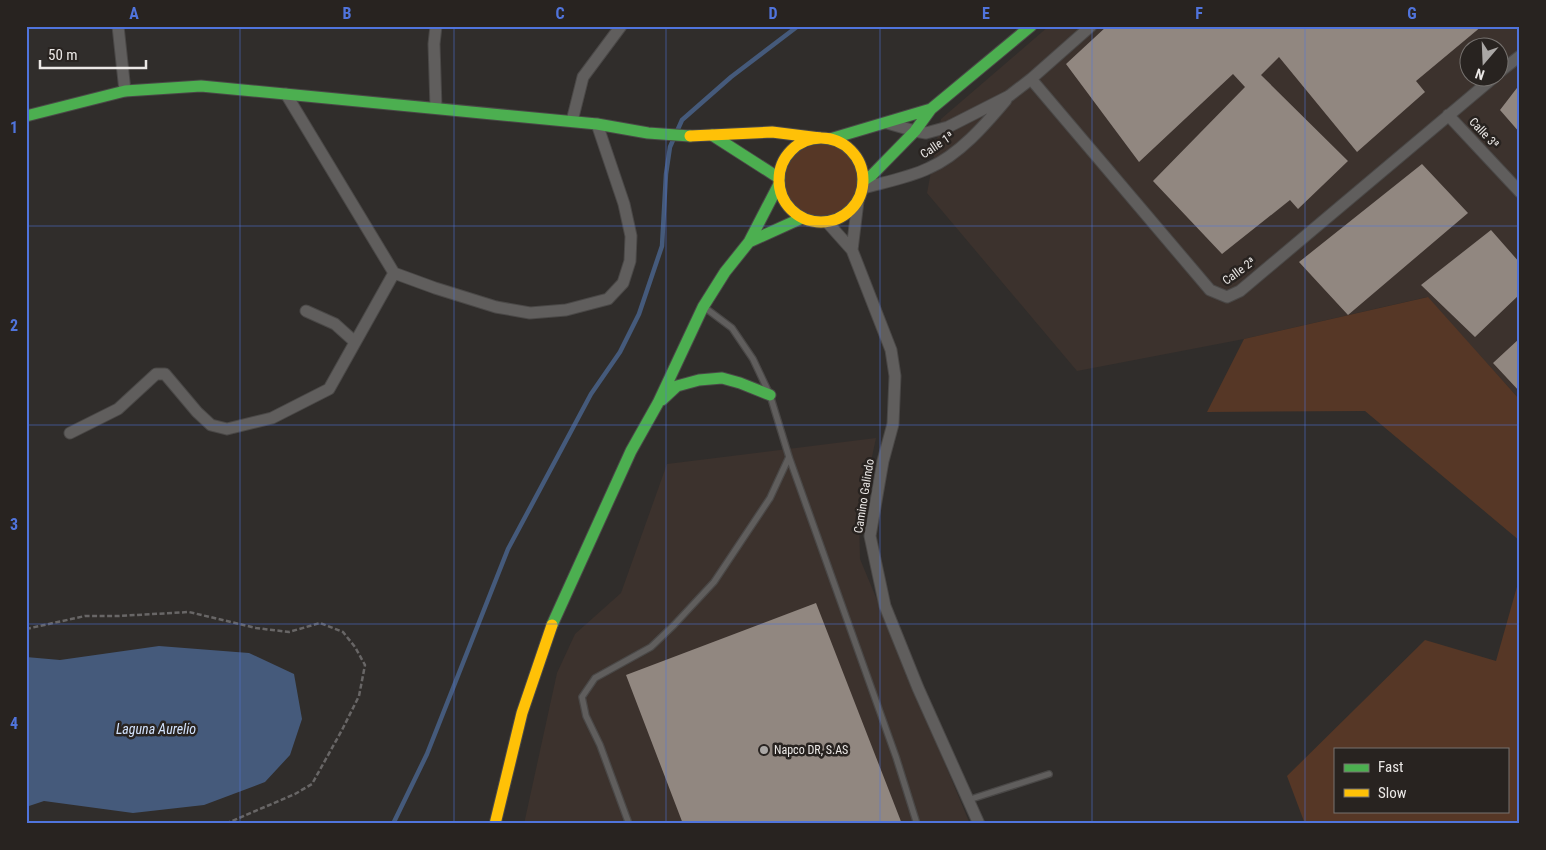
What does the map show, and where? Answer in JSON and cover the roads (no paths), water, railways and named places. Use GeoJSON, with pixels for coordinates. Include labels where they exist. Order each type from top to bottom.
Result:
{"type":"FeatureCollection","features":[{"type":"Feature","properties":{"kind":"main road"},"geometry":{"type":"LineString","coordinates":[[863,185],[915,132],[931,109],[1031,26]]}},
{"type":"Feature","properties":{"kind":"main road"},"geometry":{"type":"LineString","coordinates":[[26,116],[125,91],[201,86],[572,121],[648,133],[686,136],[772,132],[825,139],[846,147],[858,159],[862,170],[863,185],[858,201],[844,216],[827,222],[802,218],[791,209],[783,198],[779,181],[712,135]]}},
{"type":"Feature","properties":{"kind":"main road"},"geometry":{"type":"LineString","coordinates":[[495,824],[522,713],[549,632],[631,451],[658,403],[704,307],[725,272],[749,242],[779,181],[782,163],[792,150],[804,142],[825,139],[887,124],[931,109]]}},
{"type":"Feature","properties":{"kind":"main road"},"geometry":{"type":"LineString","coordinates":[[749,242],[802,218]]}},
{"type":"Feature","properties":{"kind":"main road"},"geometry":{"type":"LineString","coordinates":[[658,403],[677,386],[714,378],[722,378],[740,383],[770,395]]}},
{"type":"Feature","properties":{"kind":"street"},"geometry":{"type":"LineString","coordinates":[[436,26],[434,44],[436,108]]}},
{"type":"Feature","properties":{"kind":"street"},"geometry":{"type":"LineString","coordinates":[[572,121],[583,77],[620,26]]}},
{"type":"Feature","properties":{"kind":"street","name":"Calle 1ª"},"geometry":{"type":"LineString","coordinates":[[887,124],[915,132],[926,133],[941,130],[1009,96],[1091,26]]}},
{"type":"Feature","properties":{"kind":"street"},"geometry":{"type":"LineString","coordinates":[[119,27],[125,91]]}},
{"type":"Feature","properties":{"kind":"street"},"geometry":{"type":"LineString","coordinates":[[1508,65],[1520,56]]}},
{"type":"Feature","properties":{"kind":"street","name":"Calle 2ª"},"geometry":{"type":"LineString","coordinates":[[1031,79],[1210,290],[1227,297],[1240,291],[1481,88]]}},
{"type":"Feature","properties":{"kind":"street"},"geometry":{"type":"LineString","coordinates":[[286,94],[394,273],[496,307],[530,313],[566,310],[608,299],[623,283],[630,261],[631,236],[624,204],[597,124]]}},
{"type":"Feature","properties":{"kind":"street","name":"Calle 1ª"},"geometry":{"type":"LineString","coordinates":[[863,185],[912,175],[946,159],[983,128],[1009,96]]}},
{"type":"Feature","properties":{"kind":"street","name":"Calle 3ª"},"geometry":{"type":"LineString","coordinates":[[1448,115],[1520,192]]}},
{"type":"Feature","properties":{"kind":"street","name":"Camino Galindo"},"geometry":{"type":"LineString","coordinates":[[852,250],[858,201]]}},
{"type":"Feature","properties":{"kind":"street","name":"Camino Galindo"},"geometry":{"type":"LineString","coordinates":[[827,222],[852,250],[891,350],[894,376],[893,424],[883,461],[870,536],[874,559],[889,615],[918,688],[978,824]]}},
{"type":"Feature","properties":{"kind":"street"},"geometry":{"type":"LineString","coordinates":[[70,433],[118,409],[156,374],[165,374],[211,426],[227,429],[272,418],[330,389],[394,273]]}},
{"type":"Feature","properties":{"kind":"street"},"geometry":{"type":"LineString","coordinates":[[306,311],[336,324],[355,342]]}},
{"type":"Feature","properties":{"kind":"lane"},"geometry":{"type":"LineString","coordinates":[[704,307],[732,328],[753,359],[770,395],[789,457],[893,748],[917,824]]}},
{"type":"Feature","properties":{"kind":"lane"},"geometry":{"type":"LineString","coordinates":[[629,824],[600,745],[586,716],[582,697],[595,678],[650,647],[674,625],[714,582],[770,498],[789,457]]}},
{"type":"Feature","properties":{"kind":"lane"},"geometry":{"type":"LineString","coordinates":[[968,800],[1049,774]]}},
{"type":"Feature","properties":{"kind":"water","name":"Laguna Aurelio"},"geometry":{"type":"Polygon","coordinates":[[[159,646],[249,653],[294,674],[302,719],[290,755],[265,782],[204,805],[133,813],[44,801],[26,807],[26,657],[60,660],[159,646]]]}},
{"type":"Feature","properties":{"kind":"waterway"},"geometry":{"type":"LineString","coordinates":[[393,824],[427,754],[508,549],[591,394],[620,352],[639,314],[662,246],[666,174],[670,147],[682,120],[731,77],[798,26]]}},
{"type":"Feature","properties":{"kind":"place","name":"Napco DR, S.AS"},"geometry":{"type":"Point","coordinates":[764,750]}}]}
